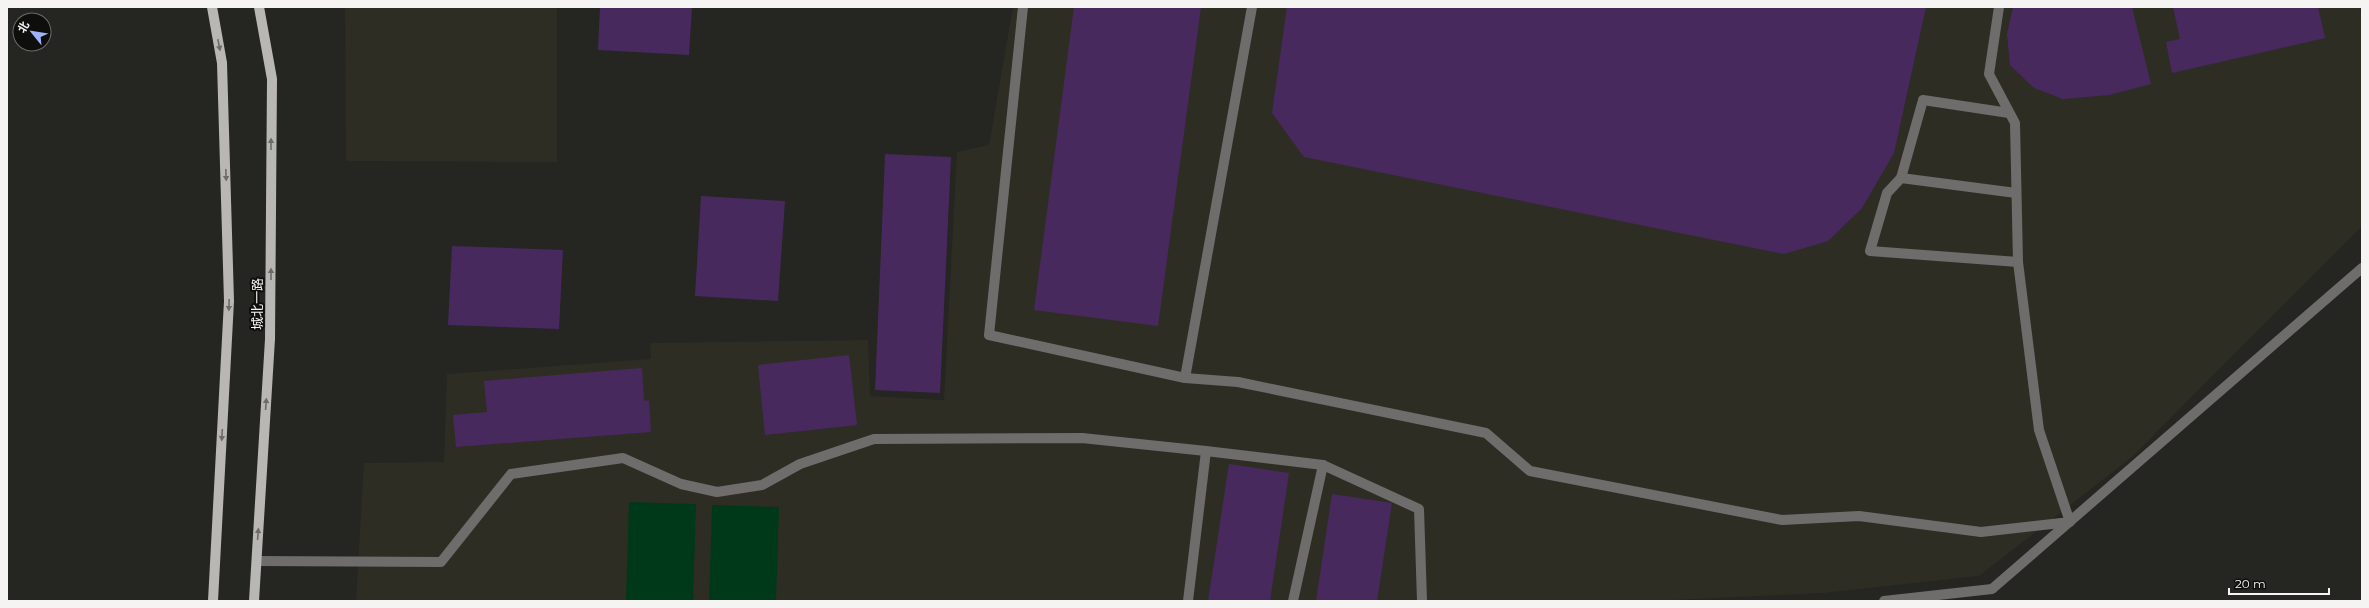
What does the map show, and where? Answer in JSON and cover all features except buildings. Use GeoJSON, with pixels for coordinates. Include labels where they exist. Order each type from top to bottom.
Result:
{"type":"FeatureCollection","features":[{"type":"Feature","properties":{"kind":"main road"},"geometry":{"type":"LineString","coordinates":[[212,7],[222,63],[230,302],[213,601]]}},
{"type":"Feature","properties":{"kind":"main road","name":"城北一路"},"geometry":{"type":"LineString","coordinates":[[254,601],[270,339],[272,87],[259,7]]}},
{"type":"Feature","properties":{"kind":"street"},"geometry":{"type":"LineString","coordinates":[[1023,7],[989,335],[1185,378],[1238,382],[1486,433],[1530,471],[1782,520],[1859,516],[1981,532],[2070,522]]}},
{"type":"Feature","properties":{"kind":"street"},"geometry":{"type":"LineString","coordinates":[[1185,378],[1252,7]]}},
{"type":"Feature","properties":{"kind":"street"},"geometry":{"type":"LineString","coordinates":[[1999,7],[1989,74],[2014,123],[2018,262],[2039,430],[2070,522]]}},
{"type":"Feature","properties":{"kind":"street"},"geometry":{"type":"LineString","coordinates":[[2009,113],[1923,100],[1901,178],[1887,193],[1870,251],[2018,262]]}},
{"type":"Feature","properties":{"kind":"street"},"geometry":{"type":"LineString","coordinates":[[1901,178],[2016,193]]}},
{"type":"Feature","properties":{"kind":"street"},"geometry":{"type":"LineString","coordinates":[[1884,601],[1992,589],[2362,268]]}},
{"type":"Feature","properties":{"kind":"street"},"geometry":{"type":"LineString","coordinates":[[257,561],[441,562],[511,474],[623,458],[681,484],[717,492],[762,485],[800,464],[874,439],[1082,438],[1323,465],[1419,509],[1422,601]]}},
{"type":"Feature","properties":{"kind":"street"},"geometry":{"type":"LineString","coordinates":[[1188,601],[1206,451]]}},
{"type":"Feature","properties":{"kind":"street"},"geometry":{"type":"LineString","coordinates":[[1293,601],[1323,465]]}},
{"type":"Feature","properties":{"kind":"shaded area"},"geometry":{"type":"Polygon","coordinates":[[[345,7],[557,7],[557,162],[346,161],[345,7]]]}},
{"type":"Feature","properties":{"kind":"shaded area"},"geometry":{"type":"Polygon","coordinates":[[[1013,7],[2360,7],[2362,21],[2362,226],[2132,457],[1979,576],[1823,593],[1651,601],[356,601],[364,463],[444,462],[447,374],[651,359],[650,343],[868,340],[870,396],[944,400],[957,152],[989,145],[1013,7]]]}},
{"type":"Feature","properties":{"kind":"green space"},"geometry":{"type":"Polygon","coordinates":[[[629,502],[696,504],[693,601],[626,601],[629,502]]]}},
{"type":"Feature","properties":{"kind":"green space"},"geometry":{"type":"Polygon","coordinates":[[[712,505],[779,507],[776,601],[709,601],[712,505]]]}}]}
